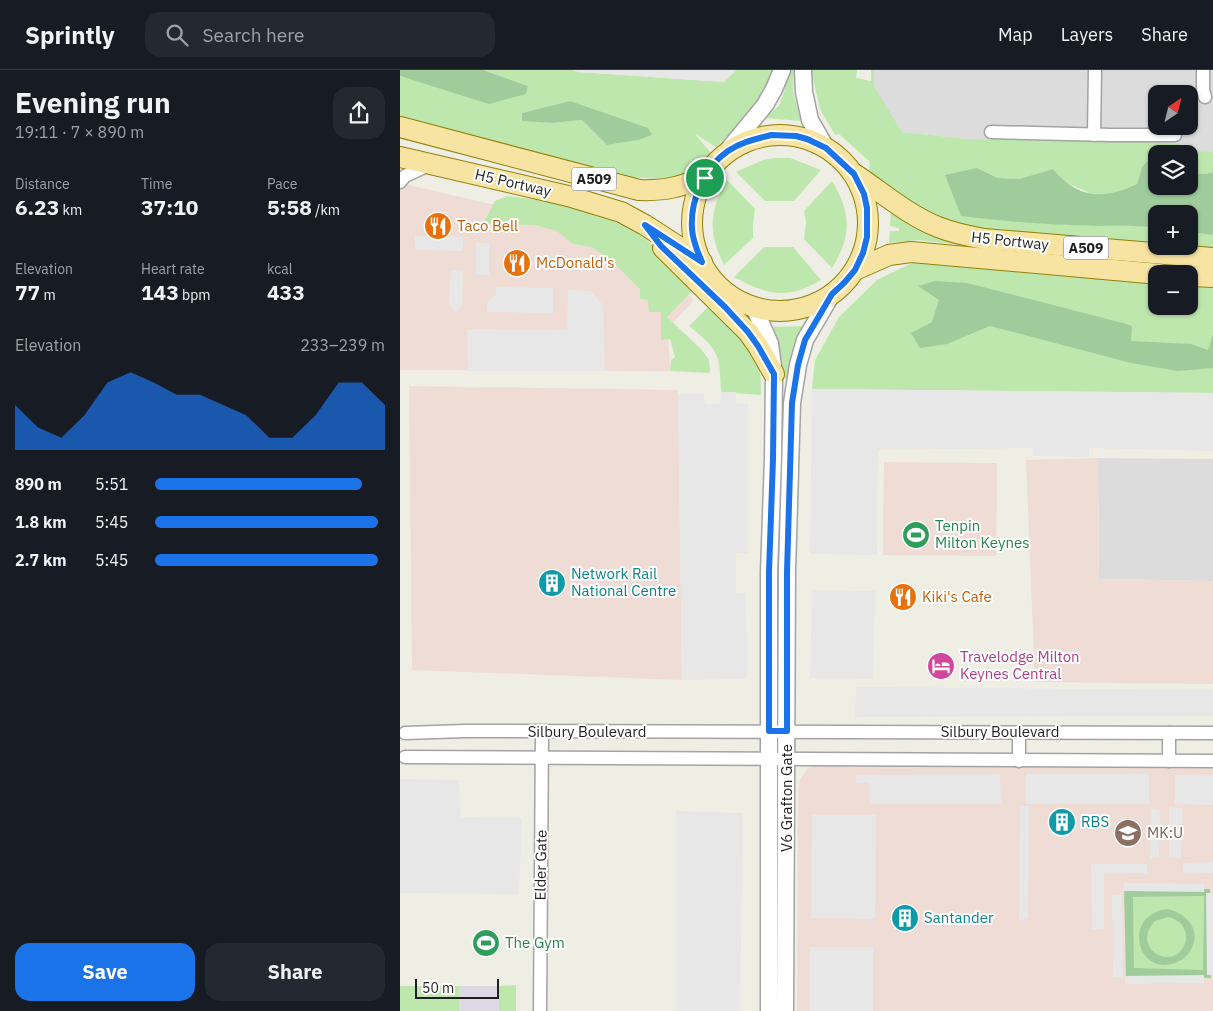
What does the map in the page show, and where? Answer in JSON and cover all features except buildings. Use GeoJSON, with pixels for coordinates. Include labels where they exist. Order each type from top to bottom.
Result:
{"type":"FeatureCollection","features":[{"type":"Feature","properties":{"kind":"main road","name":"H5 Portway"},"geometry":{"type":"LineString","coordinates":[[400,127],[639,190],[661,191],[677,188],[717,162]]}},
{"type":"Feature","properties":{"kind":"main road","name":"A509"},"geometry":{"type":"LineString","coordinates":[[717,162],[747,141],[771,135],[796,136],[807,139],[826,148],[854,174],[864,194],[867,208],[867,237],[863,253],[841,285],[816,304],[793,310],[775,311],[726,301]]}},
{"type":"Feature","properties":{"kind":"main road","name":"H5 Portway"},"geometry":{"type":"LineString","coordinates":[[400,157],[568,196],[621,212],[645,225],[704,274]]}},
{"type":"Feature","properties":{"kind":"main road"},"geometry":{"type":"LineString","coordinates":[[717,162],[697,193],[692,228],[695,245],[704,274],[758,346],[774,374]]}},
{"type":"Feature","properties":{"kind":"main road","name":"H5 Portway"},"geometry":{"type":"LineString","coordinates":[[854,174],[916,216],[938,227],[959,234],[984,239],[1213,258]]}},
{"type":"Feature","properties":{"kind":"main road","name":"H5 Portway"},"geometry":{"type":"LineString","coordinates":[[841,285],[889,255],[911,252],[957,254],[1089,269],[1148,273]]}},
{"type":"Feature","properties":{"kind":"main road"},"geometry":{"type":"LineString","coordinates":[[1198,277],[1213,278]]}},
{"type":"Feature","properties":{"kind":"street"},"geometry":{"type":"LineString","coordinates":[[717,162],[765,105],[782,70]]}},
{"type":"Feature","properties":{"kind":"street"},"geometry":{"type":"LineString","coordinates":[[803,70],[804,92],[810,120],[826,148]]}},
{"type":"Feature","properties":{"kind":"street"},"geometry":{"type":"LineString","coordinates":[[1094,135],[1095,70]]}},
{"type":"Feature","properties":{"kind":"street"},"geometry":{"type":"LineString","coordinates":[[1203,70],[1202,90],[1205,97]]}},
{"type":"Feature","properties":{"kind":"street"},"geometry":{"type":"LineString","coordinates":[[991,132],[1148,135]]}},
{"type":"Feature","properties":{"kind":"street"},"geometry":{"type":"LineString","coordinates":[[400,182],[405,176],[431,164]]}},
{"type":"Feature","properties":{"kind":"street","name":"V6 Grafton Gate"},"geometry":{"type":"LineString","coordinates":[[785,1011],[787,572],[792,403],[795,379],[805,340],[841,285]]}},
{"type":"Feature","properties":{"kind":"street","name":"V6 Grafton Gate"},"geometry":{"type":"LineString","coordinates":[[754,307],[770,344],[774,374],[769,572],[769,1011]]}},
{"type":"Feature","properties":{"kind":"street"},"geometry":{"type":"LineString","coordinates":[[402,759],[409,741],[403,731]]}},
{"type":"Feature","properties":{"kind":"street","name":"Silbury Boulevard"},"geometry":{"type":"LineString","coordinates":[[403,731],[1213,733]]}},
{"type":"Feature","properties":{"kind":"street","name":"Elder Gate"},"geometry":{"type":"LineString","coordinates":[[540,1011],[542,732]]}},
{"type":"Feature","properties":{"kind":"street"},"geometry":{"type":"LineString","coordinates":[[1018,732],[1019,761]]}},
{"type":"Feature","properties":{"kind":"street"},"geometry":{"type":"LineString","coordinates":[[1169,733],[1169,761]]}},
{"type":"Feature","properties":{"kind":"street","name":"Silbury Boulevard"},"geometry":{"type":"LineString","coordinates":[[402,759],[787,760],[863,758],[1019,761],[1213,761]]}},
{"type":"Feature","properties":{"kind":"shaded area"},"geometry":{"type":"Polygon","coordinates":[[[576,70],[736,70],[724,82],[579,72],[576,70]]]}},
{"type":"Feature","properties":{"kind":"shaded area"},"geometry":{"type":"Polygon","coordinates":[[[874,70],[1213,70],[1213,152],[1198,152],[1198,145],[1148,145],[1148,147],[1083,137],[1073,141],[968,139],[902,132],[873,86],[874,70]]]}},
{"type":"Feature","properties":{"kind":"shaded area"},"geometry":{"type":"Polygon","coordinates":[[[400,183],[586,226],[639,251],[694,300],[668,328],[670,371],[400,370],[400,183]]]}},
{"type":"Feature","properties":{"kind":"shaded area"},"geometry":{"type":"Polygon","coordinates":[[[415,236],[463,237],[463,251],[415,250],[415,236]]]}},
{"type":"Feature","properties":{"kind":"shaded area"},"geometry":{"type":"Polygon","coordinates":[[[476,243],[489,243],[489,275],[476,275],[476,243]]]}},
{"type":"Feature","properties":{"kind":"shaded area"},"geometry":{"type":"Polygon","coordinates":[[[451,270],[463,270],[462,306],[456,313],[449,306],[451,270]]]}},
{"type":"Feature","properties":{"kind":"shaded area"},"geometry":{"type":"Polygon","coordinates":[[[496,287],[553,288],[553,313],[487,312],[487,302],[496,294],[496,287]]]}},
{"type":"Feature","properties":{"kind":"shaded area"},"geometry":{"type":"Polygon","coordinates":[[[568,290],[591,291],[603,305],[605,371],[468,371],[467,329],[567,330],[568,290]]]}},
{"type":"Feature","properties":{"kind":"shaded area"},"geometry":{"type":"Polygon","coordinates":[[[409,386],[678,390],[682,680],[412,670],[409,386]]]}},
{"type":"Feature","properties":{"kind":"shaded area"},"geometry":{"type":"Polygon","coordinates":[[[812,389],[1213,393],[1213,451],[1089,448],[1089,457],[1033,456],[1032,448],[878,450],[877,555],[810,554],[812,389]]]}},
{"type":"Feature","properties":{"kind":"shaded area"},"geometry":{"type":"Polygon","coordinates":[[[721,392],[736,392],[736,403],[748,404],[748,553],[736,553],[736,593],[746,593],[747,679],[682,680],[678,394],[704,394],[705,404],[720,404],[721,392]]]}},
{"type":"Feature","properties":{"kind":"shaded area"},"geometry":{"type":"Polygon","coordinates":[[[1098,458],[1213,459],[1213,581],[1099,579],[1098,458]]]}},
{"type":"Feature","properties":{"kind":"shaded area"},"geometry":{"type":"Polygon","coordinates":[[[1098,458],[1099,579],[1213,581],[1213,684],[1035,682],[1026,460],[1098,458]]]}},
{"type":"Feature","properties":{"kind":"shaded area"},"geometry":{"type":"Polygon","coordinates":[[[884,462],[997,463],[996,556],[883,555],[884,462]]]}},
{"type":"Feature","properties":{"kind":"shaded area"},"geometry":{"type":"Polygon","coordinates":[[[812,590],[875,591],[873,679],[810,678],[812,590]]]}},
{"type":"Feature","properties":{"kind":"shaded area"},"geometry":{"type":"Polygon","coordinates":[[[856,687],[1213,690],[1213,716],[855,717],[856,687]]]}},
{"type":"Feature","properties":{"kind":"shaded area"},"geometry":{"type":"Polygon","coordinates":[[[820,763],[1213,763],[1213,1011],[797,1011],[798,793],[800,779],[809,767],[820,763]]]}},
{"type":"Feature","properties":{"kind":"shaded area"},"geometry":{"type":"Polygon","coordinates":[[[1000,774],[1001,804],[870,804],[869,783],[856,783],[856,775],[1000,774]]]}},
{"type":"Feature","properties":{"kind":"shaded area"},"geometry":{"type":"Polygon","coordinates":[[[1026,774],[1149,774],[1149,804],[1026,804],[1026,774]]]}},
{"type":"Feature","properties":{"kind":"shaded area"},"geometry":{"type":"Polygon","coordinates":[[[1175,775],[1213,775],[1213,805],[1175,804],[1175,775]]]}},
{"type":"Feature","properties":{"kind":"shaded area"},"geometry":{"type":"Polygon","coordinates":[[[400,779],[459,780],[461,817],[522,818],[519,894],[400,893],[400,779]]]}},
{"type":"Feature","properties":{"kind":"shaded area"},"geometry":{"type":"Polygon","coordinates":[[[1020,806],[1029,806],[1028,919],[1019,920],[1020,806]]]}},
{"type":"Feature","properties":{"kind":"shaded area"},"geometry":{"type":"Polygon","coordinates":[[[1169,807],[1182,808],[1181,858],[1169,858],[1169,807]]]}},
{"type":"Feature","properties":{"kind":"shaded area"},"geometry":{"type":"Polygon","coordinates":[[[1151,809],[1160,810],[1159,858],[1150,858],[1151,809]]]}},
{"type":"Feature","properties":{"kind":"shaded area"},"geometry":{"type":"Polygon","coordinates":[[[676,811],[743,813],[740,1011],[676,1011],[676,811]]]}},
{"type":"Feature","properties":{"kind":"shaded area"},"geometry":{"type":"Polygon","coordinates":[[[812,815],[876,815],[875,919],[811,918],[812,815]]]}},
{"type":"Feature","properties":{"kind":"shaded area"},"geometry":{"type":"Polygon","coordinates":[[[1213,862],[1213,873],[1183,874],[1183,863],[1213,862]]]}},
{"type":"Feature","properties":{"kind":"shaded area"},"geometry":{"type":"Polygon","coordinates":[[[1091,864],[1147,864],[1147,873],[1104,874],[1104,929],[1092,929],[1091,864]]]}},
{"type":"Feature","properties":{"kind":"shaded area"},"geometry":{"type":"Polygon","coordinates":[[[1124,883],[1204,884],[1204,892],[1124,891],[1124,883]]]}},
{"type":"Feature","properties":{"kind":"shaded area"},"geometry":{"type":"Polygon","coordinates":[[[1206,893],[1213,893],[1213,975],[1207,975],[1206,893]]]}},
{"type":"Feature","properties":{"kind":"shaded area"},"geometry":{"type":"Polygon","coordinates":[[[1112,895],[1122,895],[1123,977],[1113,977],[1112,895]]]}},
{"type":"Feature","properties":{"kind":"shaded area"},"geometry":{"type":"Polygon","coordinates":[[[810,947],[873,947],[873,1011],[810,1011],[810,947]]]}},
{"type":"Feature","properties":{"kind":"shaded area"},"geometry":{"type":"Polygon","coordinates":[[[1204,975],[1204,983],[1125,984],[1125,976],[1204,975]]]}},
{"type":"Feature","properties":{"kind":"shaded area"},"geometry":{"type":"Polygon","coordinates":[[[459,986],[499,986],[499,1011],[459,1011],[459,986]]]}},
{"type":"Feature","properties":{"kind":"green space"},"geometry":{"type":"Polygon","coordinates":[[[400,70],[483,70],[528,86],[526,94],[489,104],[400,76],[400,70]]]}},
{"type":"Feature","properties":{"kind":"green space"},"geometry":{"type":"Polygon","coordinates":[[[483,70],[572,70],[724,82],[736,70],[782,70],[744,120],[716,147],[695,134],[711,153],[694,169],[676,177],[658,179],[574,174],[400,124],[400,76],[432,85],[528,86],[483,70]],[[570,101],[522,113],[522,120],[553,123],[582,120],[607,145],[637,140],[652,135],[570,101]]]}},
{"type":"Feature","properties":{"kind":"green space"},"geometry":{"type":"Polygon","coordinates":[[[788,70],[794,70],[793,91],[801,121],[765,118],[779,106],[788,70]]]}},
{"type":"Feature","properties":{"kind":"green space"},"geometry":{"type":"Polygon","coordinates":[[[811,70],[857,70],[856,78],[871,81],[871,70],[874,70],[874,86],[902,132],[968,139],[1073,141],[1083,137],[1180,145],[1148,145],[1148,160],[1142,167],[1137,184],[1117,193],[1094,195],[1063,181],[1053,169],[1019,179],[998,178],[977,168],[1039,223],[1148,227],[1148,251],[983,233],[939,220],[892,192],[869,171],[870,162],[839,134],[835,135],[820,109],[811,70]]]}},
{"type":"Feature","properties":{"kind":"green space"},"geometry":{"type":"Polygon","coordinates":[[[570,101],[648,128],[652,135],[638,140],[607,145],[582,120],[553,123],[522,121],[522,113],[570,101]]]}},
{"type":"Feature","properties":{"kind":"green space"},"geometry":{"type":"Polygon","coordinates":[[[1198,151],[1213,152],[1213,172],[1198,173],[1198,151]]]}},
{"type":"Feature","properties":{"kind":"green space"},"geometry":{"type":"Polygon","coordinates":[[[790,158],[821,170],[794,201],[765,201],[736,172],[763,160],[790,158]]]}},
{"type":"Feature","properties":{"kind":"green space"},"geometry":{"type":"Polygon","coordinates":[[[1148,160],[1148,195],[1198,195],[1198,173],[1213,172],[1213,235],[1198,233],[1198,205],[1148,205],[1148,227],[1047,224],[961,216],[945,175],[977,168],[998,178],[1019,179],[1053,169],[1072,186],[1092,194],[1102,194],[1113,193],[1137,184],[1142,167],[1148,160]]]}},
{"type":"Feature","properties":{"kind":"green space"},"geometry":{"type":"Polygon","coordinates":[[[727,180],[755,209],[753,238],[724,265],[715,242],[713,222],[717,201],[727,180]]]}},
{"type":"Feature","properties":{"kind":"green space"},"geometry":{"type":"Polygon","coordinates":[[[832,181],[843,203],[847,224],[843,245],[832,268],[804,239],[806,222],[804,211],[832,181]]]}},
{"type":"Feature","properties":{"kind":"green space"},"geometry":{"type":"Polygon","coordinates":[[[507,196],[559,204],[596,215],[629,229],[657,248],[697,286],[667,317],[701,349],[709,360],[710,373],[670,371],[671,360],[675,357],[670,339],[661,340],[661,312],[649,312],[648,300],[640,299],[640,289],[616,265],[592,247],[573,244],[557,231],[535,225],[483,224],[495,201],[507,196]]]}},
{"type":"Feature","properties":{"kind":"green space"},"geometry":{"type":"Polygon","coordinates":[[[891,209],[970,246],[918,240],[889,243],[890,231],[899,231],[899,228],[890,226],[891,209]]]}},
{"type":"Feature","properties":{"kind":"green space"},"geometry":{"type":"Polygon","coordinates":[[[1198,233],[1213,235],[1213,258],[1185,255],[1198,255],[1198,233]]]}},
{"type":"Feature","properties":{"kind":"green space"},"geometry":{"type":"Polygon","coordinates":[[[764,247],[793,247],[821,280],[798,290],[778,293],[757,288],[734,277],[764,247]]]}},
{"type":"Feature","properties":{"kind":"green space"},"geometry":{"type":"Polygon","coordinates":[[[912,263],[1148,283],[1148,315],[1198,315],[1198,287],[1213,288],[1213,393],[812,389],[815,360],[839,317],[877,280],[912,263]]]}},
{"type":"Feature","properties":{"kind":"green space"},"geometry":{"type":"Polygon","coordinates":[[[935,281],[967,283],[1123,323],[1132,326],[1131,341],[1191,344],[1208,350],[1213,334],[1213,368],[1178,371],[1131,363],[990,326],[947,344],[920,348],[911,333],[932,322],[939,300],[918,286],[935,281]]]}},
{"type":"Feature","properties":{"kind":"green space"},"geometry":{"type":"Polygon","coordinates":[[[710,305],[752,350],[760,370],[761,395],[721,392],[720,369],[716,354],[707,341],[689,326],[710,305]]]}},
{"type":"Feature","properties":{"kind":"green space"},"geometry":{"type":"Polygon","coordinates":[[[802,326],[794,345],[787,378],[783,378],[775,339],[770,327],[802,326]]]}},
{"type":"Feature","properties":{"kind":"green space"},"geometry":{"type":"Polygon","coordinates":[[[1124,888],[1210,889],[1211,978],[1126,976],[1124,888]],[[1204,896],[1133,897],[1134,968],[1203,970],[1204,896]]]}},
{"type":"Feature","properties":{"kind":"green space"},"geometry":{"type":"Polygon","coordinates":[[[1204,896],[1203,971],[1134,968],[1133,897],[1204,896]]]}},
{"type":"Feature","properties":{"kind":"green space"},"geometry":{"type":"Polygon","coordinates":[[[1167,909],[1175,911],[1188,920],[1192,926],[1195,939],[1193,946],[1181,960],[1172,964],[1160,964],[1150,960],[1143,952],[1140,942],[1140,931],[1144,921],[1153,913],[1167,909]],[[1168,917],[1155,921],[1149,931],[1147,940],[1155,953],[1170,957],[1178,953],[1186,941],[1186,933],[1183,926],[1168,917]]]}},
{"type":"Feature","properties":{"kind":"green space"},"geometry":{"type":"Polygon","coordinates":[[[516,985],[516,1011],[499,1011],[499,986],[516,985]]]}},
{"type":"Feature","properties":{"kind":"green space"},"geometry":{"type":"Polygon","coordinates":[[[400,986],[459,986],[459,1011],[400,1011],[400,986]]]}},
{"type":"Feature","properties":{"kind":"place","name":"Taco Bell"},"geometry":{"type":"Point","coordinates":[438,226]}},
{"type":"Feature","properties":{"kind":"place","name":"McDonald's"},"geometry":{"type":"Point","coordinates":[517,263]}},
{"type":"Feature","properties":{"kind":"place","name":"Tenpin Milton Keynes"},"geometry":{"type":"Point","coordinates":[916,535]}},
{"type":"Feature","properties":{"kind":"place","name":"Network Rail National Centre"},"geometry":{"type":"Point","coordinates":[552,583]}},
{"type":"Feature","properties":{"kind":"place","name":"Kiki's Cafe"},"geometry":{"type":"Point","coordinates":[903,597]}},
{"type":"Feature","properties":{"kind":"place","name":"Travelodge Milton Keynes Central"},"geometry":{"type":"Point","coordinates":[941,666]}},
{"type":"Feature","properties":{"kind":"place","name":"RBS"},"geometry":{"type":"Point","coordinates":[1062,822]}},
{"type":"Feature","properties":{"kind":"place","name":"MK:U"},"geometry":{"type":"Point","coordinates":[1128,833]}},
{"type":"Feature","properties":{"kind":"place","name":"Santander"},"geometry":{"type":"Point","coordinates":[905,918]}},
{"type":"Feature","properties":{"kind":"place","name":"The Gym"},"geometry":{"type":"Point","coordinates":[486,943]}},
{"type":"Feature","properties":{"kind":"route"},"geometry":{"type":"LineString","coordinates":[[771,135],[796,136],[826,148],[854,174],[864,194],[867,208],[867,237],[863,253],[855,270],[832,294],[813,325],[801,352],[795,379],[792,403],[787,572],[787,731],[769,731],[769,572],[774,374],[748,332],[725,307],[661,246],[645,225],[702,262],[695,245],[692,228],[697,193],[705,178],[714,164],[728,151],[747,141],[771,135]]}}]}
